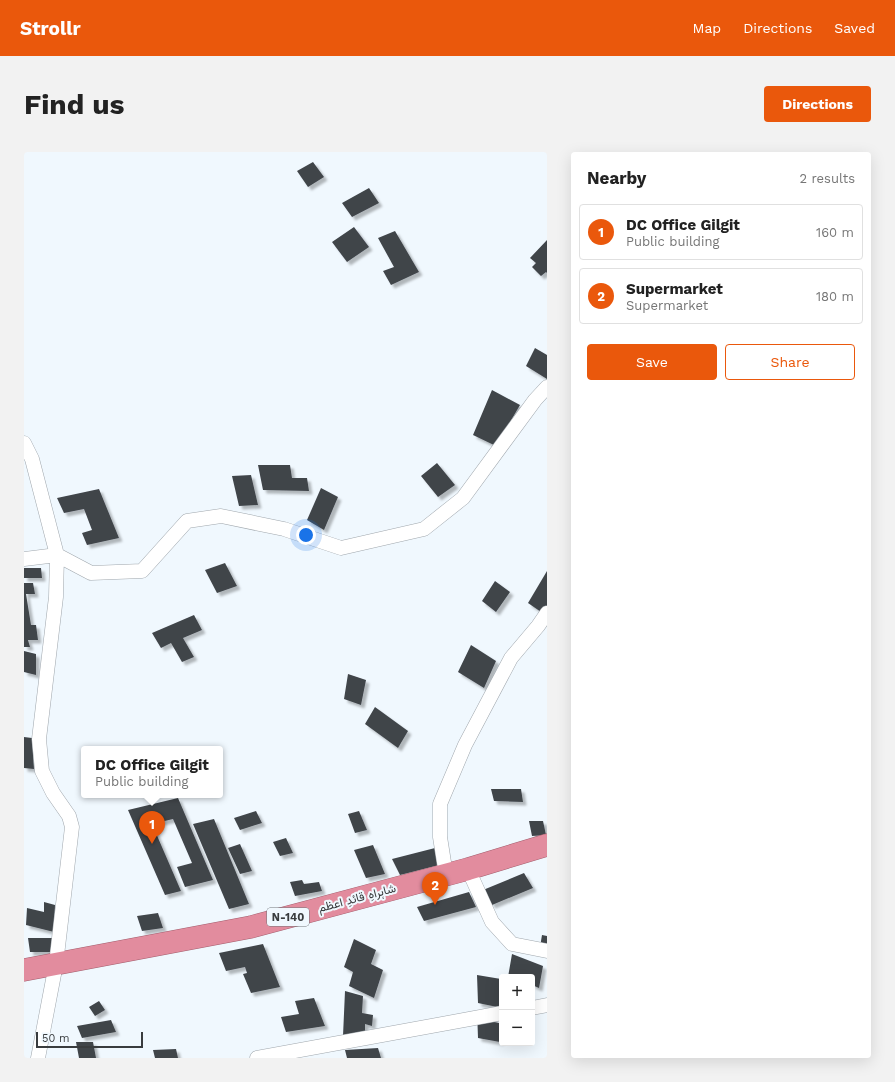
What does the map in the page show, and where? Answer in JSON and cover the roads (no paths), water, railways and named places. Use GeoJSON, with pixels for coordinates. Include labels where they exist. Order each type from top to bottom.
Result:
{"type":"FeatureCollection","features":[{"type":"Feature","properties":{"kind":"highway","name":"شاہراہِ قائدِ اعظم"},"geometry":{"type":"LineString","coordinates":[[24,970],[251,927],[468,869],[547,845]]}},
{"type":"Feature","properties":{"kind":"street"},"geometry":{"type":"LineString","coordinates":[[24,559],[57,555],[90,572],[142,571],[187,521],[221,516],[284,529],[341,548],[424,529],[463,498],[535,400],[547,387]]}},
{"type":"Feature","properties":{"kind":"street"},"geometry":{"type":"LineString","coordinates":[[24,443],[32,459],[57,555],[56,597],[39,739],[42,771],[53,794],[69,816],[72,827],[56,964],[38,1058]]}},
{"type":"Feature","properties":{"kind":"street"},"geometry":{"type":"LineString","coordinates":[[446,875],[440,837],[440,804],[465,745],[511,658],[542,629],[547,613]]}},
{"type":"Feature","properties":{"kind":"street"},"geometry":{"type":"LineString","coordinates":[[468,869],[492,922],[512,944],[547,951]]}},
{"type":"Feature","properties":{"kind":"street"},"geometry":{"type":"LineString","coordinates":[[535,1007],[547,1005]]}},
{"type":"Feature","properties":{"kind":"street"},"geometry":{"type":"LineString","coordinates":[[257,1058],[499,1014]]}},
{"type":"Feature","properties":{"kind":"place","name":"DC Office Gilgit"},"geometry":{"type":"Point","coordinates":[152,844]}},
{"type":"Feature","properties":{"kind":"place","name":"Supermarket"},"geometry":{"type":"Point","coordinates":[435,905]}}]}
